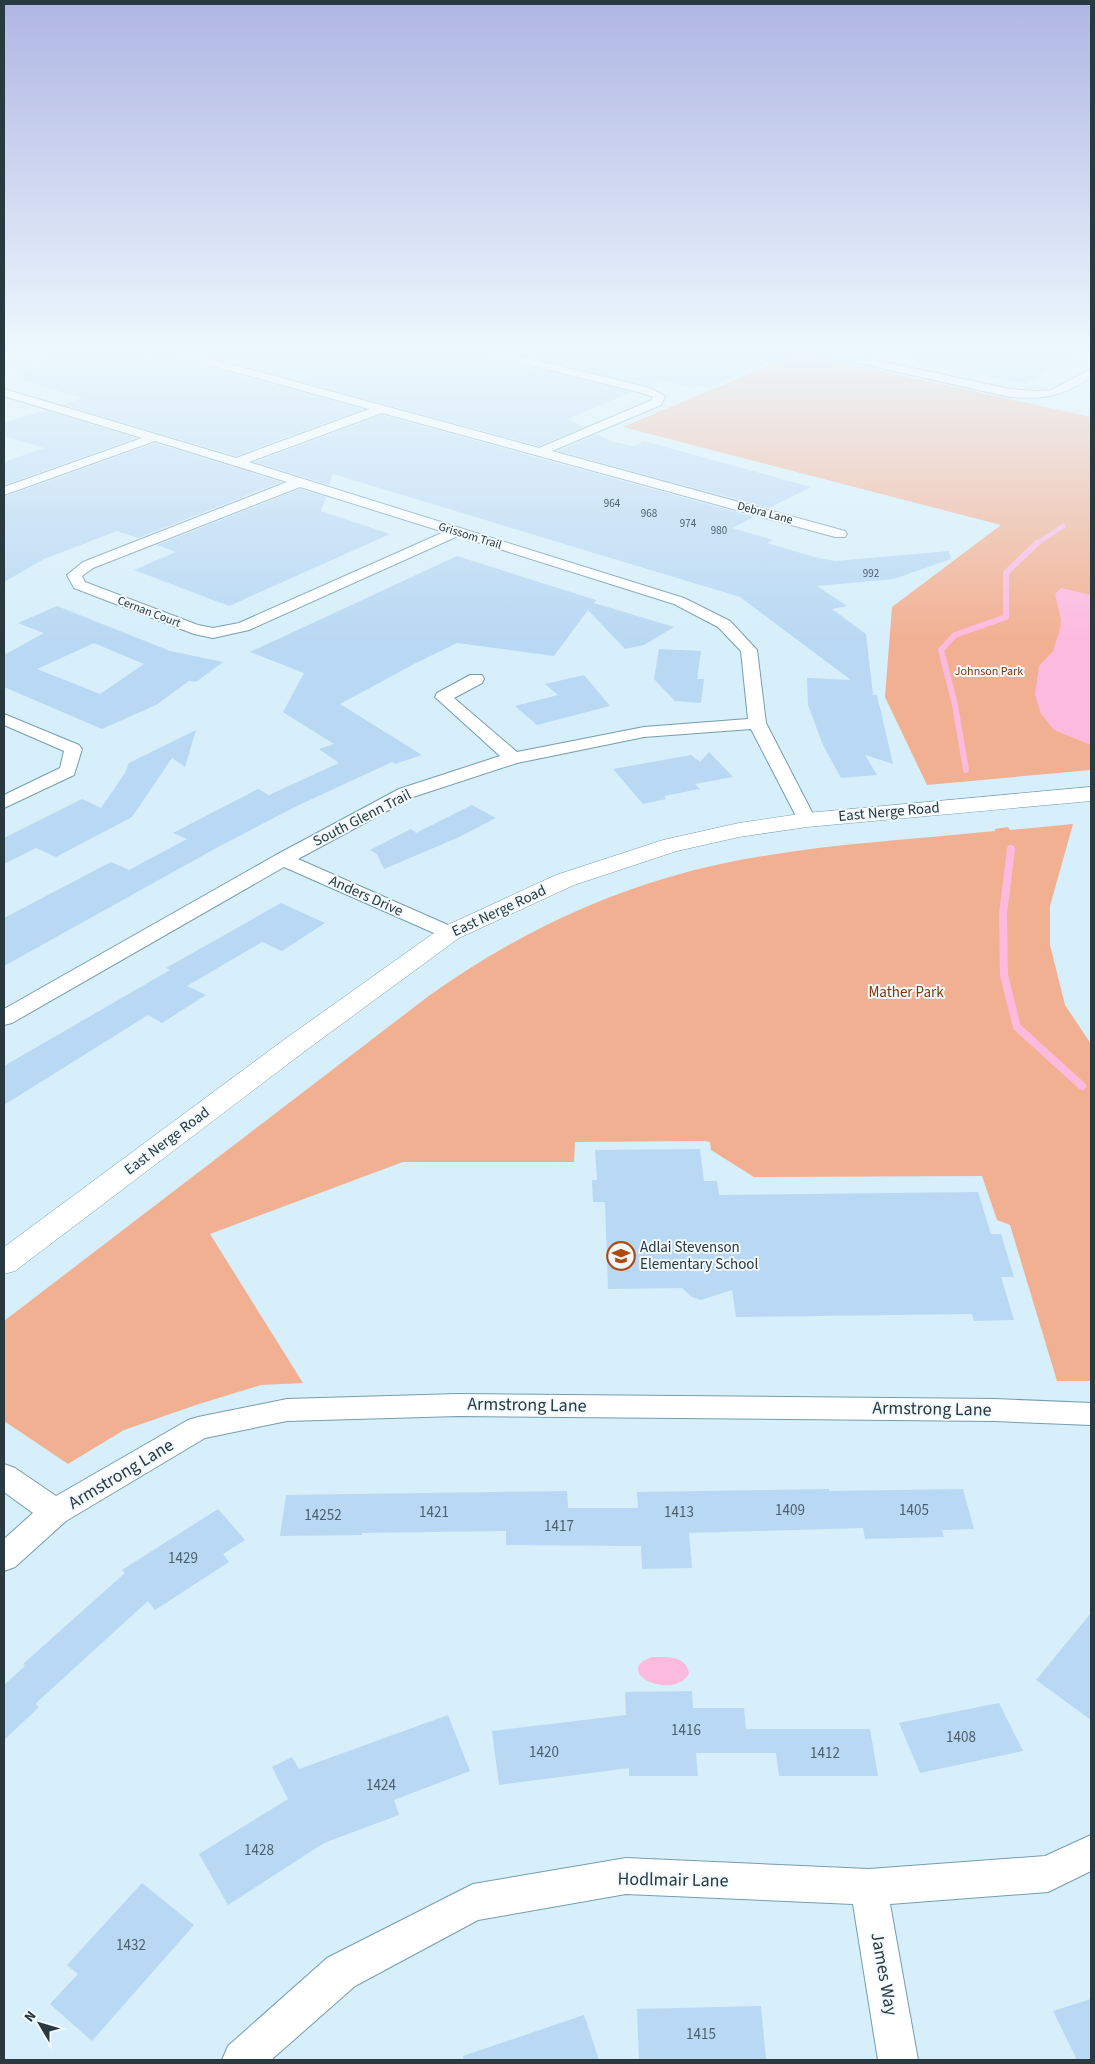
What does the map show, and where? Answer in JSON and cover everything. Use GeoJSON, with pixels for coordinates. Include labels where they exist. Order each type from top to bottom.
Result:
{"type":"FeatureCollection","features":[{"type":"Feature","properties":{"kind":"main road","name":"East Nerge Road"},"geometry":{"type":"LineString","coordinates":[[4,1263],[295,1045],[450,933],[565,880],[671,845],[739,830],[807,820],[1091,794]]}},
{"type":"Feature","properties":{"kind":"street"},"geometry":{"type":"LineString","coordinates":[[4,491],[128,447]]}},
{"type":"Feature","properties":{"kind":"street","name":"Grissom Trail"},"geometry":{"type":"LineString","coordinates":[[186,447],[679,601],[724,624],[748,650],[757,722],[807,820]]}},
{"type":"Feature","properties":{"kind":"street"},"geometry":{"type":"LineString","coordinates":[[236,462],[276,447]]}},
{"type":"Feature","properties":{"kind":"street","name":"Debra Lane"},"geometry":{"type":"LineString","coordinates":[[523,447],[840,534]]}},
{"type":"Feature","properties":{"kind":"street"},"geometry":{"type":"LineString","coordinates":[[540,452],[551,447]]}},
{"type":"Feature","properties":{"kind":"street","name":"Cernan Court"},"geometry":{"type":"LineString","coordinates":[[300,482],[88,565],[74,575],[78,585],[194,629],[213,633],[243,627],[456,532]]}},
{"type":"Feature","properties":{"kind":"street"},"geometry":{"type":"LineString","coordinates":[[476,679],[442,698],[513,758]]}},
{"type":"Feature","properties":{"kind":"street"},"geometry":{"type":"LineString","coordinates":[[4,719],[74,749],[68,771],[4,802]]}},
{"type":"Feature","properties":{"kind":"street","name":"South Glenn Trail"},"geometry":{"type":"LineString","coordinates":[[4,1018],[283,859],[406,793],[513,758],[644,732],[757,722]]}},
{"type":"Feature","properties":{"kind":"street","name":"Anders Drive"},"geometry":{"type":"LineString","coordinates":[[283,859],[450,933]]}},
{"type":"Feature","properties":{"kind":"street","name":"Armstrong Lane"},"geometry":{"type":"LineString","coordinates":[[4,1558],[56,1512],[198,1428],[287,1410],[458,1405],[994,1410],[1091,1414]]}},
{"type":"Feature","properties":{"kind":"street"},"geometry":{"type":"LineString","coordinates":[[4,1476],[56,1512]]}},
{"type":"Feature","properties":{"kind":"street","name":"Hodlmair Lane"},"geometry":{"type":"LineString","coordinates":[[242,2060],[341,1972],[473,1902],[626,1876],[869,1887],[1048,1874],[1091,1852]]}},
{"type":"Feature","properties":{"kind":"street","name":"James Way"},"geometry":{"type":"LineString","coordinates":[[869,1887],[898,2060]]}},
{"type":"Feature","properties":{"kind":"green space","name":"Johnson Park"},"geometry":{"type":"Polygon","coordinates":[[[701,447],[1091,447],[1091,770],[927,785],[885,697],[892,607],[1001,525],[701,447]]]}},
{"type":"Feature","properties":{"kind":"green space","name":"Mather Park"},"geometry":{"type":"Polygon","coordinates":[[[1073,824],[1050,906],[1050,945],[1065,1005],[1091,1044],[1091,1381],[1057,1381],[1010,1225],[997,1220],[982,1176],[754,1177],[711,1150],[710,1142],[705,1141],[575,1142],[574,1162],[403,1162],[210,1234],[303,1383],[261,1385],[199,1404],[124,1430],[68,1464],[4,1421],[4,1321],[430,995],[517,941],[547,925],[608,898],[640,886],[712,866],[792,851],[833,846],[995,831],[995,829],[1008,827],[1010,830],[1073,824]]]}},
{"type":"Feature","properties":{"kind":"shaded area"},"geometry":{"type":"Polygon","coordinates":[[[1061,588],[1091,595],[1091,745],[1054,730],[1041,714],[1035,694],[1039,666],[1053,651],[1060,629],[1061,619],[1055,594],[1061,588]]]}},
{"type":"Feature","properties":{"kind":"shaded area"},"geometry":{"type":"Polygon","coordinates":[[[652,1657],[669,1657],[680,1660],[684,1663],[689,1674],[681,1682],[670,1685],[659,1685],[648,1681],[641,1676],[638,1670],[641,1663],[652,1657]]]}},
{"type":"Feature","properties":{"kind":"building"},"geometry":{"type":"Polygon","coordinates":[[[42,447],[110,447],[4,485],[4,462],[44,448],[42,447]]]}},
{"type":"Feature","properties":{"kind":"building"},"geometry":{"type":"Polygon","coordinates":[[[143,447],[169,447],[281,482],[138,538],[117,531],[44,559],[4,582],[4,497],[143,447]]]}},
{"type":"Feature","properties":{"kind":"building"},"geometry":{"type":"Polygon","coordinates":[[[207,447],[259,447],[236,456],[207,447]]]}},
{"type":"Feature","properties":{"kind":"building"},"geometry":{"type":"Polygon","coordinates":[[[295,447],[500,447],[754,517],[732,528],[773,540],[767,543],[818,558],[836,561],[949,551],[951,559],[894,579],[817,586],[847,606],[832,609],[866,634],[873,695],[877,695],[893,764],[865,755],[877,775],[841,778],[823,745],[808,705],[807,678],[851,680],[740,597],[333,474],[329,485],[255,462],[295,447]]]}},
{"type":"Feature","properties":{"kind":"building"},"geometry":{"type":"Polygon","coordinates":[[[566,447],[667,447],[811,487],[769,508],[558,451],[566,447]]]}},
{"type":"Feature","properties":{"kind":"building"},"geometry":{"type":"Polygon","coordinates":[[[300,489],[326,497],[321,511],[390,534],[229,606],[134,570],[176,552],[157,545],[300,489]]]}},
{"type":"Feature","properties":{"kind":"building"},"geometry":{"type":"Polygon","coordinates":[[[457,556],[596,600],[594,603],[674,627],[644,645],[625,649],[588,610],[554,656],[457,643],[416,663],[340,704],[422,755],[395,764],[392,762],[297,806],[218,847],[4,966],[4,918],[111,862],[129,870],[187,839],[173,833],[258,789],[269,795],[339,763],[319,749],[334,744],[283,712],[304,673],[250,652],[457,556]]]}},
{"type":"Feature","properties":{"kind":"building"},"geometry":{"type":"Polygon","coordinates":[[[57,606],[170,651],[223,662],[196,682],[189,681],[156,705],[102,729],[4,687],[4,655],[44,633],[18,623],[57,606]],[[94,643],[37,669],[100,694],[144,664],[94,643]]]}},
{"type":"Feature","properties":{"kind":"building"},"geometry":{"type":"Polygon","coordinates":[[[659,649],[701,651],[697,679],[704,679],[701,703],[675,701],[654,679],[659,649]]]}},
{"type":"Feature","properties":{"kind":"building"},"geometry":{"type":"Polygon","coordinates":[[[584,675],[610,706],[537,725],[515,706],[558,695],[545,684],[584,675]]]}},
{"type":"Feature","properties":{"kind":"building"},"geometry":{"type":"Polygon","coordinates":[[[196,730],[185,767],[172,758],[132,817],[56,857],[36,848],[4,864],[4,838],[82,799],[101,808],[125,773],[129,763],[196,730]]]}},
{"type":"Feature","properties":{"kind":"building"},"geometry":{"type":"Polygon","coordinates":[[[709,752],[733,777],[695,784],[700,789],[664,796],[666,799],[643,804],[613,769],[691,755],[700,762],[709,752]]]}},
{"type":"Feature","properties":{"kind":"building"},"geometry":{"type":"Polygon","coordinates":[[[472,805],[496,818],[457,838],[384,869],[377,854],[370,850],[411,829],[416,833],[472,805]]]}},
{"type":"Feature","properties":{"kind":"building"},"geometry":{"type":"Polygon","coordinates":[[[281,903],[325,923],[282,951],[262,942],[187,986],[206,995],[162,1023],[148,1015],[4,1105],[4,1066],[170,970],[166,968],[281,903]]]}},
{"type":"Feature","properties":{"kind":"building"},"geometry":{"type":"Polygon","coordinates":[[[700,1149],[704,1181],[717,1181],[719,1195],[978,1192],[991,1234],[1001,1234],[1014,1277],[1001,1277],[1014,1320],[974,1321],[972,1314],[736,1317],[732,1290],[701,1300],[692,1297],[682,1288],[608,1289],[605,1202],[593,1202],[592,1180],[597,1180],[595,1150],[700,1149]]]}},
{"type":"Feature","properties":{"kind":"building"},"geometry":{"type":"Polygon","coordinates":[[[829,1489],[829,1491],[963,1489],[974,1529],[942,1530],[944,1537],[865,1539],[863,1528],[689,1533],[692,1568],[642,1569],[641,1546],[506,1545],[506,1531],[280,1536],[286,1495],[567,1491],[568,1508],[638,1508],[637,1492],[829,1489]]]}},
{"type":"Feature","properties":{"kind":"building"},"geometry":{"type":"Polygon","coordinates":[[[218,1509],[245,1540],[223,1554],[229,1562],[155,1610],[148,1601],[35,1704],[39,1707],[4,1740],[4,1685],[25,1666],[23,1664],[125,1573],[122,1570],[218,1509]]]}},
{"type":"Feature","properties":{"kind":"building"},"geometry":{"type":"Polygon","coordinates":[[[1091,1613],[1091,1720],[1036,1680],[1091,1613]]]}},
{"type":"Feature","properties":{"kind":"building"},"geometry":{"type":"Polygon","coordinates":[[[692,1691],[693,1708],[744,1708],[746,1729],[870,1729],[878,1776],[779,1776],[776,1753],[696,1753],[698,1776],[629,1776],[629,1768],[499,1785],[492,1731],[626,1715],[625,1692],[692,1691]]]}},
{"type":"Feature","properties":{"kind":"building"},"geometry":{"type":"Polygon","coordinates":[[[999,1703],[1023,1751],[920,1773],[899,1723],[999,1703]]]}},
{"type":"Feature","properties":{"kind":"building"},"geometry":{"type":"Polygon","coordinates":[[[448,1715],[470,1771],[394,1800],[399,1815],[324,1843],[228,1905],[199,1854],[288,1799],[272,1767],[292,1757],[299,1769],[448,1715]]]}},
{"type":"Feature","properties":{"kind":"building"},"geometry":{"type":"Polygon","coordinates":[[[142,1883],[194,1925],[92,2041],[50,2004],[78,1974],[67,1965],[142,1883]]]}},
{"type":"Feature","properties":{"kind":"building"},"geometry":{"type":"Polygon","coordinates":[[[1091,1999],[1091,2060],[1077,2060],[1053,2011],[1091,1999]]]}},
{"type":"Feature","properties":{"kind":"building"},"geometry":{"type":"Polygon","coordinates":[[[761,2006],[766,2060],[639,2060],[637,2009],[761,2006]]]}},
{"type":"Feature","properties":{"kind":"building"},"geometry":{"type":"Polygon","coordinates":[[[584,2015],[599,2060],[464,2060],[463,2056],[584,2015]]]}},
{"type":"Feature","properties":{"kind":"waterway"},"geometry":{"type":"LineString","coordinates":[[1036,544],[1063,526]]}},
{"type":"Feature","properties":{"kind":"waterway"},"geometry":{"type":"LineString","coordinates":[[966,770],[955,705],[941,650],[955,635],[1006,617],[1006,573],[1037,543]]}},
{"type":"Feature","properties":{"kind":"waterway"},"geometry":{"type":"LineString","coordinates":[[1011,849],[1003,914],[1004,975],[1017,1027],[1082,1086]]}},
{"type":"Feature","properties":{"kind":"place","name":"Adlai Stevenson Elementary School"},"geometry":{"type":"Point","coordinates":[621,1256]}}]}
